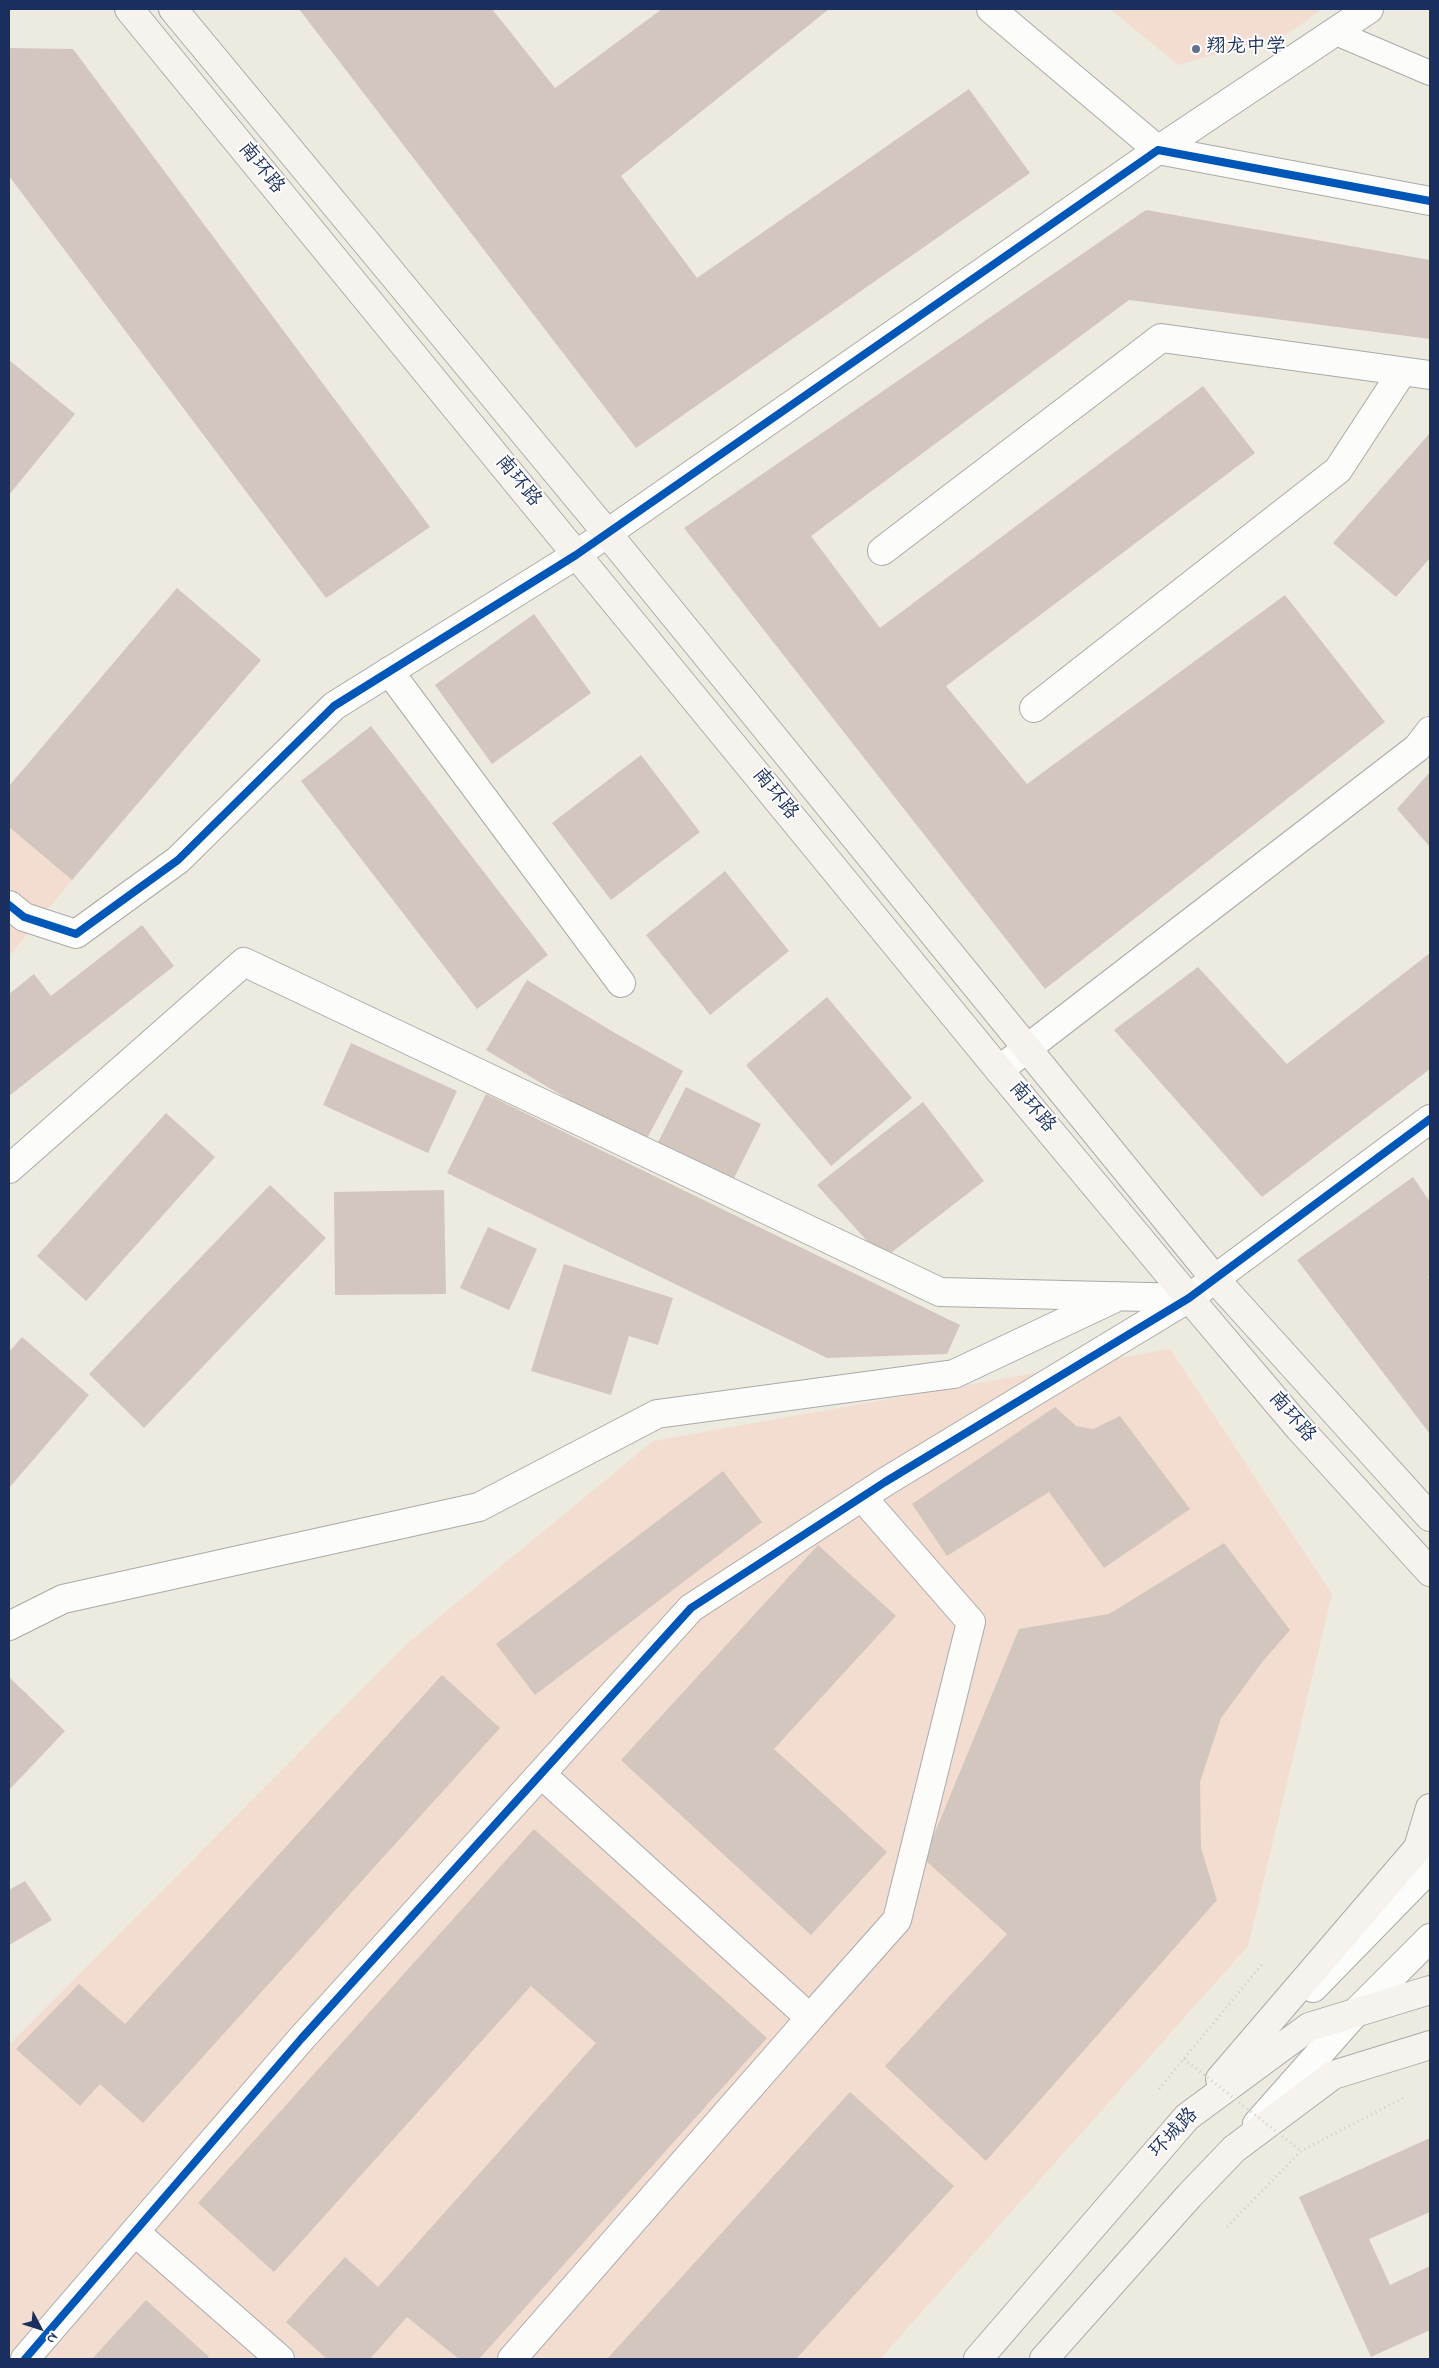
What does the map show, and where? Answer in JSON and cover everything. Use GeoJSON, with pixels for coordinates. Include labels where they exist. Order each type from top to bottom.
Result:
{"type":"FeatureCollection","features":[{"type":"Feature","properties":{"kind":"main road","name":"南环路"},"geometry":{"type":"LineString","coordinates":[[129,9],[999,1070],[1299,1428],[1430,1572]]}},
{"type":"Feature","properties":{"kind":"main road","name":"南环路"},"geometry":{"type":"LineString","coordinates":[[173,9],[607,533],[1215,1279],[1430,1517]]}},
{"type":"Feature","properties":{"kind":"main road"},"geometry":{"type":"LineString","coordinates":[[1187,2117],[1418,1848],[1430,1808]]}},
{"type":"Feature","properties":{"kind":"main road","name":"环城路"},"geometry":{"type":"LineString","coordinates":[[978,2359],[1187,2117],[1309,2027],[1430,1990]]}},
{"type":"Feature","properties":{"kind":"main road"},"geometry":{"type":"LineString","coordinates":[[1044,2359],[1188,2196],[1234,2149],[1333,2075],[1430,2045]]}},
{"type":"Feature","properties":{"kind":"street"},"geometry":{"type":"LineString","coordinates":[[990,9],[1158,150],[1430,201]]}},
{"type":"Feature","properties":{"kind":"street"},"geometry":{"type":"LineString","coordinates":[[9,905],[24,917],[76,934],[178,860],[334,706],[576,555],[1158,150],[1336,33],[1369,9]]}},
{"type":"Feature","properties":{"kind":"street"},"geometry":{"type":"LineString","coordinates":[[882,551],[1161,338],[1430,375]]}},
{"type":"Feature","properties":{"kind":"street"},"geometry":{"type":"LineString","coordinates":[[1034,708],[1338,470],[1402,372]]}},
{"type":"Feature","properties":{"kind":"street"},"geometry":{"type":"LineString","coordinates":[[389,671],[621,984]]}},
{"type":"Feature","properties":{"kind":"street"},"geometry":{"type":"LineString","coordinates":[[999,1070],[1417,748],[1430,731]]}},
{"type":"Feature","properties":{"kind":"street"},"geometry":{"type":"LineString","coordinates":[[9,1170],[244,962],[940,1292],[1189,1298]]}},
{"type":"Feature","properties":{"kind":"street"},"geometry":{"type":"LineString","coordinates":[[25,2359],[300,2039],[691,1608],[862,1497],[1189,1298],[1430,1119]]}},
{"type":"Feature","properties":{"kind":"street"},"geometry":{"type":"LineString","coordinates":[[9,1626],[63,1600],[479,1507],[657,1414],[954,1374],[1118,1296]]}},
{"type":"Feature","properties":{"kind":"street"},"geometry":{"type":"LineString","coordinates":[[512,2359],[897,1920],[971,1622],[862,1497]]}},
{"type":"Feature","properties":{"kind":"street"},"geometry":{"type":"LineString","coordinates":[[541,1774],[810,2018]]}},
{"type":"Feature","properties":{"kind":"street"},"geometry":{"type":"LineString","coordinates":[[1187,2117],[1430,1868]]}},
{"type":"Feature","properties":{"kind":"street"},"geometry":{"type":"LineString","coordinates":[[1234,2149],[1356,2012],[1430,1938]]}},
{"type":"Feature","properties":{"kind":"street"},"geometry":{"type":"LineString","coordinates":[[135,2232],[280,2359]]}},
{"type":"Feature","properties":{"kind":"lane"},"geometry":{"type":"LineString","coordinates":[[1336,33],[1430,73]]}},
{"type":"Feature","properties":{"kind":"path"},"geometry":{"type":"LineString","coordinates":[[1263,1963],[1184,2059],[1301,2151]]}},
{"type":"Feature","properties":{"kind":"path"},"geometry":{"type":"LineString","coordinates":[[1227,2227],[1301,2151],[1405,2097]]}},
{"type":"Feature","properties":{"kind":"shaded area","name":"翔龙中学"},"geometry":{"type":"Polygon","coordinates":[[[1110,9],[1322,9],[1289,33],[1178,65],[1110,9]]]}},
{"type":"Feature","properties":{"kind":"shaded area"},"geometry":{"type":"Polygon","coordinates":[[[9,827],[72,880],[9,956],[9,827]]]}},
{"type":"Feature","properties":{"kind":"shaded area"},"geometry":{"type":"Polygon","coordinates":[[[1170,1349],[1332,1594],[1248,1946],[880,2359],[9,2359],[9,2045],[409,1642],[653,1441],[1170,1349]]]}},
{"type":"Feature","properties":{"kind":"building"},"geometry":{"type":"Polygon","coordinates":[[[299,9],[492,9],[555,88],[662,9],[829,9],[621,176],[697,278],[969,89],[1030,173],[636,448],[299,9]]]}},
{"type":"Feature","properties":{"kind":"building"},"geometry":{"type":"Polygon","coordinates":[[[9,48],[73,49],[430,527],[326,598],[9,176],[9,48]]]}},
{"type":"Feature","properties":{"kind":"building"},"geometry":{"type":"Polygon","coordinates":[[[1146,210],[1430,260],[1430,339],[1129,300],[811,536],[880,628],[1203,386],[1255,453],[946,686],[1027,784],[1285,595],[1385,722],[1045,989],[684,528],[1146,210]]]}},
{"type":"Feature","properties":{"kind":"building"},"geometry":{"type":"Polygon","coordinates":[[[9,360],[75,414],[9,495],[9,360]]]}},
{"type":"Feature","properties":{"kind":"building"},"geometry":{"type":"Polygon","coordinates":[[[1430,433],[1430,558],[1396,597],[1333,543],[1430,433]]]}},
{"type":"Feature","properties":{"kind":"building"},"geometry":{"type":"Polygon","coordinates":[[[177,588],[261,660],[72,880],[9,827],[9,786],[177,588]]]}},
{"type":"Feature","properties":{"kind":"building"},"geometry":{"type":"Polygon","coordinates":[[[534,614],[591,693],[492,764],[435,685],[534,614]]]}},
{"type":"Feature","properties":{"kind":"building"},"geometry":{"type":"Polygon","coordinates":[[[371,726],[548,955],[477,1009],[301,781],[371,726]]]}},
{"type":"Feature","properties":{"kind":"building"},"geometry":{"type":"Polygon","coordinates":[[[641,755],[700,832],[611,900],[552,823],[641,755]]]}},
{"type":"Feature","properties":{"kind":"building"},"geometry":{"type":"Polygon","coordinates":[[[1430,772],[1430,847],[1397,809],[1430,772]]]}},
{"type":"Feature","properties":{"kind":"building"},"geometry":{"type":"Polygon","coordinates":[[[725,871],[789,951],[710,1015],[646,935],[725,871]]]}},
{"type":"Feature","properties":{"kind":"building"},"geometry":{"type":"Polygon","coordinates":[[[142,925],[174,966],[9,1096],[9,994],[34,974],[51,996],[142,925]]]}},
{"type":"Feature","properties":{"kind":"building"},"geometry":{"type":"Polygon","coordinates":[[[1430,953],[1430,1069],[1262,1197],[1114,1030],[1198,967],[1287,1064],[1430,953]]]}},
{"type":"Feature","properties":{"kind":"building"},"geometry":{"type":"Polygon","coordinates":[[[527,980],[683,1071],[645,1142],[576,1104],[486,1050],[527,980]]]}},
{"type":"Feature","properties":{"kind":"building"},"geometry":{"type":"Polygon","coordinates":[[[827,997],[912,1098],[831,1166],[746,1065],[827,997]]]}},
{"type":"Feature","properties":{"kind":"building"},"geometry":{"type":"Polygon","coordinates":[[[351,1043],[457,1091],[428,1153],[323,1105],[351,1043]]]}},
{"type":"Feature","properties":{"kind":"building"},"geometry":{"type":"Polygon","coordinates":[[[686,1087],[761,1124],[732,1182],[657,1144],[686,1087]]]}},
{"type":"Feature","properties":{"kind":"building"},"geometry":{"type":"Polygon","coordinates":[[[486,1094],[960,1325],[947,1354],[827,1358],[447,1173],[486,1094]]]}},
{"type":"Feature","properties":{"kind":"building"},"geometry":{"type":"Polygon","coordinates":[[[923,1102],[984,1181],[883,1259],[817,1185],[923,1102]]]}},
{"type":"Feature","properties":{"kind":"building"},"geometry":{"type":"Polygon","coordinates":[[[166,1113],[215,1157],[86,1301],[37,1256],[166,1113]]]}},
{"type":"Feature","properties":{"kind":"building"},"geometry":{"type":"Polygon","coordinates":[[[1413,1177],[1430,1202],[1430,1275],[1428,1277],[1430,1280],[1430,1434],[1297,1260],[1413,1177]]]}},
{"type":"Feature","properties":{"kind":"building"},"geometry":{"type":"Polygon","coordinates":[[[270,1185],[326,1238],[144,1428],[89,1374],[270,1185]]]}},
{"type":"Feature","properties":{"kind":"building"},"geometry":{"type":"Polygon","coordinates":[[[444,1190],[446,1294],[335,1295],[334,1192],[444,1190]]]}},
{"type":"Feature","properties":{"kind":"building"},"geometry":{"type":"Polygon","coordinates":[[[488,1227],[537,1249],[509,1310],[460,1288],[488,1227]]]}},
{"type":"Feature","properties":{"kind":"building"},"geometry":{"type":"Polygon","coordinates":[[[564,1264],[673,1298],[658,1345],[629,1336],[611,1395],[531,1371],[564,1264]]]}},
{"type":"Feature","properties":{"kind":"building"},"geometry":{"type":"Polygon","coordinates":[[[22,1337],[89,1395],[9,1488],[9,1352],[22,1337]]]}},
{"type":"Feature","properties":{"kind":"building"},"geometry":{"type":"Polygon","coordinates":[[[1055,1407],[1076,1426],[1093,1429],[1120,1416],[1190,1509],[1104,1568],[1049,1492],[947,1556],[912,1504],[1055,1407]]]}},
{"type":"Feature","properties":{"kind":"building"},"geometry":{"type":"Polygon","coordinates":[[[723,1471],[762,1522],[535,1695],[496,1644],[723,1471]]]}},
{"type":"Feature","properties":{"kind":"building"},"geometry":{"type":"Polygon","coordinates":[[[1224,1543],[1290,1630],[1263,1661],[1221,1718],[1200,1782],[1201,1848],[1217,1900],[986,2161],[885,2066],[1007,1934],[924,1859],[1019,1629],[1109,1614],[1224,1543]]]}},
{"type":"Feature","properties":{"kind":"building"},"geometry":{"type":"Polygon","coordinates":[[[818,1545],[896,1616],[774,1749],[887,1852],[811,1935],[621,1760],[818,1545]]]}},
{"type":"Feature","properties":{"kind":"building"},"geometry":{"type":"Polygon","coordinates":[[[442,1675],[500,1728],[143,2123],[100,2084],[80,2106],[16,2049],[79,1984],[125,2024],[442,1675]]]}},
{"type":"Feature","properties":{"kind":"building"},"geometry":{"type":"Polygon","coordinates":[[[9,1677],[65,1731],[9,1790],[9,1677]]]}},
{"type":"Feature","properties":{"kind":"building"},"geometry":{"type":"Polygon","coordinates":[[[534,1829],[767,2038],[479,2359],[459,2359],[407,2317],[370,2359],[327,2359],[286,2322],[345,2257],[378,2287],[596,2043],[531,1986],[274,2272],[198,2203],[534,1829]]]}},
{"type":"Feature","properties":{"kind":"building"},"geometry":{"type":"Polygon","coordinates":[[[25,1881],[52,1920],[9,1945],[9,1890],[25,1881]]]}},
{"type":"Feature","properties":{"kind":"building"},"geometry":{"type":"Polygon","coordinates":[[[850,2092],[954,2186],[796,2359],[607,2359],[850,2092]]]}},
{"type":"Feature","properties":{"kind":"building"},"geometry":{"type":"Polygon","coordinates":[[[1430,2138],[1430,2212],[1369,2239],[1390,2285],[1430,2266],[1430,2330],[1371,2357],[1299,2197],[1430,2138]]]}},
{"type":"Feature","properties":{"kind":"building"},"geometry":{"type":"Polygon","coordinates":[[[146,2300],[209,2357],[207,2359],[92,2359],[146,2300]]]}},
{"type":"Feature","properties":{"kind":"cycle path"},"geometry":{"type":"LineString","coordinates":[[9,905],[24,917],[76,934],[178,860],[334,706],[576,555],[1158,150],[1430,201]]}},
{"type":"Feature","properties":{"kind":"cycle path"},"geometry":{"type":"LineString","coordinates":[[25,2359],[301,2039],[691,1608],[885,1482],[1189,1298],[1430,1119]]}},
{"type":"Feature","properties":{"kind":"place","name":"翔龙中学"},"geometry":{"type":"Point","coordinates":[1196,49]}}]}
